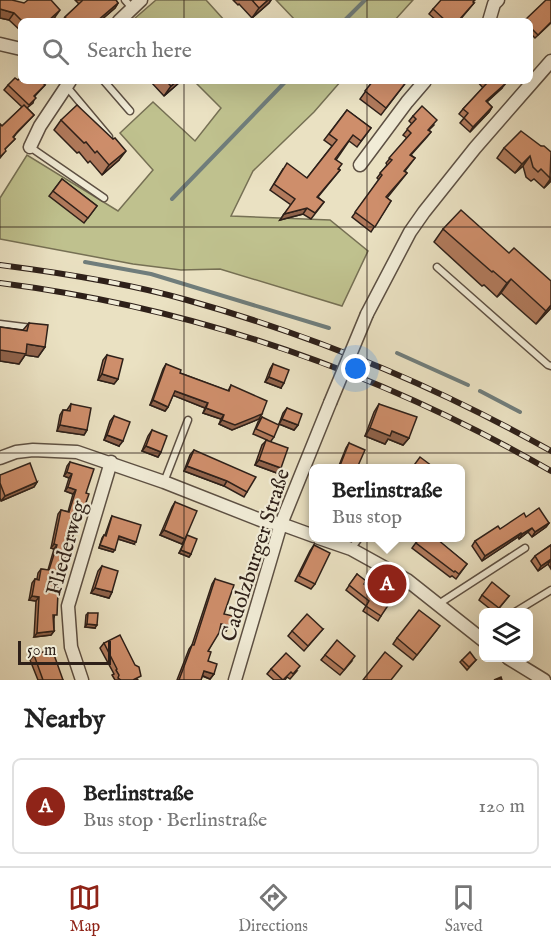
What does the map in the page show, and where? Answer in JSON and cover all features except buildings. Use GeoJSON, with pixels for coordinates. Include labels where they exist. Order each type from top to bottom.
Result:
{"type":"FeatureCollection","features":[{"type":"Feature","properties":{"kind":"street"},"geometry":{"type":"LineString","coordinates":[[490,18],[494,1]]}},
{"type":"Feature","properties":{"kind":"street"},"geometry":{"type":"LineString","coordinates":[[121,18],[132,3]]}},
{"type":"Feature","properties":{"kind":"street"},"geometry":{"type":"LineString","coordinates":[[0,44],[18,48]]}},
{"type":"Feature","properties":{"kind":"street","name":"Cadolzburger Straße"},"geometry":{"type":"LineString","coordinates":[[533,75],[551,61]]}},
{"type":"Feature","properties":{"kind":"street"},"geometry":{"type":"LineString","coordinates":[[30,147],[40,126],[68,84]]}},
{"type":"Feature","properties":{"kind":"street"},"geometry":{"type":"LineString","coordinates":[[360,165],[422,84]]}},
{"type":"Feature","properties":{"kind":"street","name":"Cadolzburger Straße"},"geometry":{"type":"LineString","coordinates":[[235,680],[281,524],[376,294],[410,232],[424,212],[526,84]]}},
{"type":"Feature","properties":{"kind":"street"},"geometry":{"type":"LineString","coordinates":[[0,458],[16,452],[33,450],[77,452],[111,462],[263,521],[281,524],[309,534]]}},
{"type":"Feature","properties":{"kind":"street","name":"Fliederweg"},"geometry":{"type":"LineString","coordinates":[[82,680],[70,647],[68,606],[111,462]]}},
{"type":"Feature","properties":{"kind":"street"},"geometry":{"type":"LineString","coordinates":[[332,542],[351,549],[407,580],[479,636]]}},
{"type":"Feature","properties":{"kind":"street"},"geometry":{"type":"LineString","coordinates":[[516,662],[544,680]]}},
{"type":"Feature","properties":{"kind":"lane"},"geometry":{"type":"LineString","coordinates":[[68,84],[109,136]]}},
{"type":"Feature","properties":{"kind":"lane"},"geometry":{"type":"LineString","coordinates":[[107,84],[130,111]]}},
{"type":"Feature","properties":{"kind":"lane"},"geometry":{"type":"LineString","coordinates":[[30,147],[104,198]]}},
{"type":"Feature","properties":{"kind":"lane"},"geometry":{"type":"LineString","coordinates":[[437,267],[551,366]]}},
{"type":"Feature","properties":{"kind":"lane"},"geometry":{"type":"LineString","coordinates":[[0,324],[34,328]]}},
{"type":"Feature","properties":{"kind":"lane"},"geometry":{"type":"LineString","coordinates":[[164,482],[188,420]]}},
{"type":"Feature","properties":{"kind":"lane"},"geometry":{"type":"LineString","coordinates":[[351,549],[356,542]]}},
{"type":"Feature","properties":{"kind":"lane"},"geometry":{"type":"LineString","coordinates":[[437,605],[525,548]]}},
{"type":"Feature","properties":{"kind":"lane"},"geometry":{"type":"LineString","coordinates":[[522,608],[551,590]]}},
{"type":"Feature","properties":{"kind":"green space"},"geometry":{"type":"Polygon","coordinates":[[[156,0],[206,0],[222,18],[135,18],[156,0]]]}},
{"type":"Feature","properties":{"kind":"green space"},"geometry":{"type":"Polygon","coordinates":[[[276,0],[413,0],[397,18],[293,18],[276,0]]]}},
{"type":"Feature","properties":{"kind":"green space"},"geometry":{"type":"Polygon","coordinates":[[[197,84],[338,84],[314,112],[253,171],[231,216],[330,220],[368,251],[342,306],[220,269],[181,270],[133,264],[0,239],[0,198],[27,155],[118,211],[153,170],[120,133],[153,102],[195,141],[221,108],[197,84]]]}},
{"type":"Feature","properties":{"kind":"waterway"},"geometry":{"type":"LineString","coordinates":[[347,18],[365,0]]}},
{"type":"Feature","properties":{"kind":"waterway"},"geometry":{"type":"LineString","coordinates":[[172,199],[283,84]]}},
{"type":"Feature","properties":{"kind":"waterway"},"geometry":{"type":"LineString","coordinates":[[85,262],[151,274],[329,328]]}},
{"type":"Feature","properties":{"kind":"waterway"},"geometry":{"type":"LineString","coordinates":[[397,353],[468,385]]}},
{"type":"Feature","properties":{"kind":"waterway"},"geometry":{"type":"LineString","coordinates":[[480,391],[520,412]]}},
{"type":"Feature","properties":{"kind":"railway"},"geometry":{"type":"LineString","coordinates":[[0,265],[141,288],[235,314],[328,346],[419,384],[508,427],[551,451]]}},
{"type":"Feature","properties":{"kind":"railway"},"geometry":{"type":"LineString","coordinates":[[0,283],[73,294],[144,309],[285,350],[353,375],[421,404],[551,471]]}},
{"type":"Feature","properties":{"kind":"place","name":"Berlinstraße"},"geometry":{"type":"Point","coordinates":[387,584]}}]}
